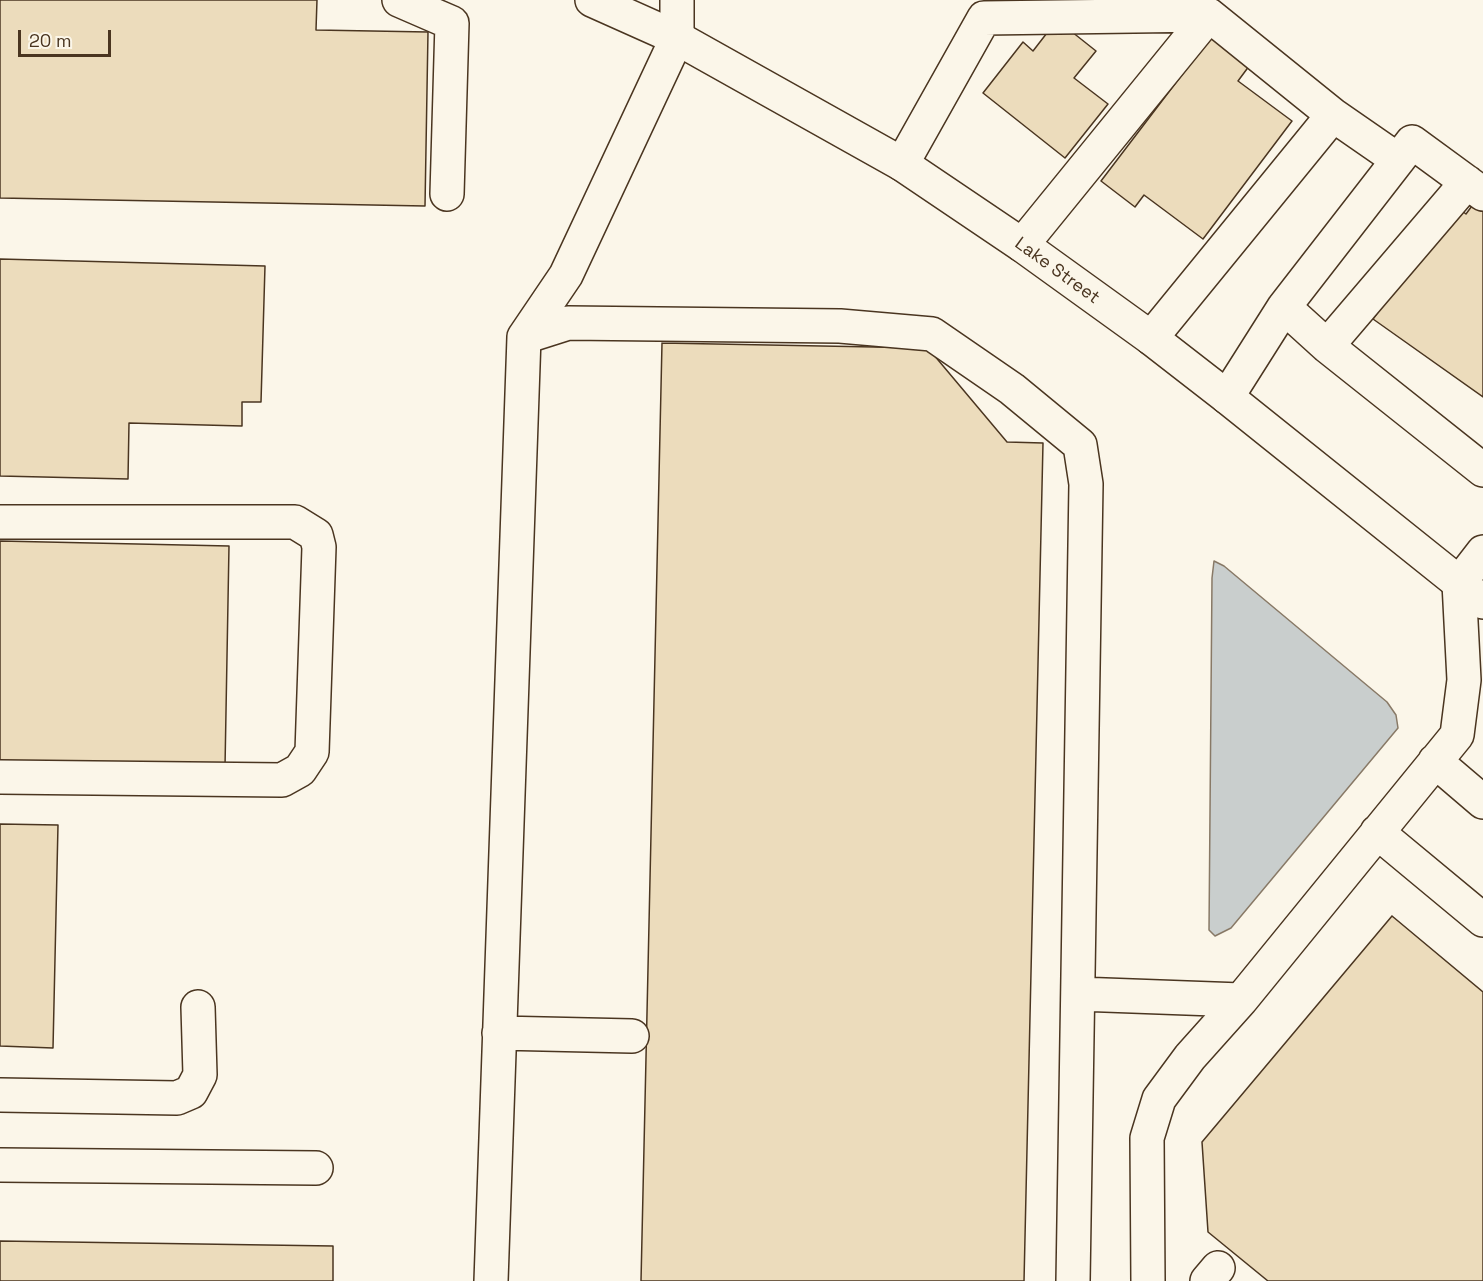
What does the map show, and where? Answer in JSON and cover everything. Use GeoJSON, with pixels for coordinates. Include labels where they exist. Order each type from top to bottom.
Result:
{"type":"FeatureCollection","features":[{"type":"Feature","properties":{"kind":"main road"},"geometry":{"type":"LineString","coordinates":[[399,0],[452,23],[447,194]]}},
{"type":"Feature","properties":{"kind":"main road","name":"Lake Street"},"geometry":{"type":"LineString","coordinates":[[592,0],[677,38],[902,164],[1022,245],[1151,338],[1471,593]]}},
{"type":"Feature","properties":{"kind":"main road"},"geometry":{"type":"LineString","coordinates":[[491,1281],[524,337],[566,275],[677,38],[677,0]]}},
{"type":"Feature","properties":{"kind":"main road"},"geometry":{"type":"LineString","coordinates":[[902,164],[977,9],[1043,8],[1209,15],[1333,115],[1475,188],[1327,346]]}},
{"type":"Feature","properties":{"kind":"main road"},"geometry":{"type":"LineString","coordinates":[[1022,245],[1209,15]]}},
{"type":"Feature","properties":{"kind":"main road"},"geometry":{"type":"LineString","coordinates":[[1151,338],[1333,115]]}},
{"type":"Feature","properties":{"kind":"main road"},"geometry":{"type":"LineString","coordinates":[[1227,397],[1284,307],[1405,151]]}},
{"type":"Feature","properties":{"kind":"main road"},"geometry":{"type":"LineString","coordinates":[[1284,307],[1327,346],[1483,470]]}},
{"type":"Feature","properties":{"kind":"main road"},"geometry":{"type":"LineString","coordinates":[[524,337],[568,323],[840,326],[932,334],[1012,389],[1080,445],[1086,484],[1073,1281]]}},
{"type":"Feature","properties":{"kind":"main road"},"geometry":{"type":"LineString","coordinates":[[0,522],[295,522],[316,535],[319,547],[312,752],[300,770],[282,780],[0,777]]}},
{"type":"Feature","properties":{"kind":"main road"},"geometry":{"type":"LineString","coordinates":[[1148,1281],[1147,1138],[1159,1099],[1190,1057],[1241,999],[1435,761],[1470,733],[1464,680],[1471,593],[1483,552]]}},
{"type":"Feature","properties":{"kind":"main road"},"geometry":{"type":"LineString","coordinates":[[1435,761],[1483,801]]}},
{"type":"Feature","properties":{"kind":"main road"},"geometry":{"type":"LineString","coordinates":[[1377,832],[1483,920]]}},
{"type":"Feature","properties":{"kind":"main road"},"geometry":{"type":"LineString","coordinates":[[1078,994],[1241,999]]}},
{"type":"Feature","properties":{"kind":"main road"},"geometry":{"type":"LineString","coordinates":[[0,1095],[177,1098],[191,1092],[200,1075],[198,1007]]}},
{"type":"Feature","properties":{"kind":"main road"},"geometry":{"type":"LineString","coordinates":[[499,1033],[632,1036]]}},
{"type":"Feature","properties":{"kind":"main road"},"geometry":{"type":"LineString","coordinates":[[0,1165],[315,1168]]}},
{"type":"Feature","properties":{"kind":"shaded area"},"geometry":{"type":"Polygon","coordinates":[[[1214,561],[1224,566],[1387,702],[1396,715],[1398,728],[1231,928],[1215,936],[1209,930],[1214,561]]]}},
{"type":"Feature","properties":{"kind":"building"},"geometry":{"type":"Polygon","coordinates":[[[0,0],[317,0],[316,30],[428,32],[425,206],[0,198],[0,0]]]}},
{"type":"Feature","properties":{"kind":"building"},"geometry":{"type":"Polygon","coordinates":[[[1057,20],[1096,51],[1074,78],[1108,104],[1065,158],[983,93],[1023,42],[1033,51],[1057,20]]]}},
{"type":"Feature","properties":{"kind":"building"},"geometry":{"type":"Polygon","coordinates":[[[1219,26],[1258,54],[1238,81],[1292,121],[1203,239],[1144,195],[1135,207],[1101,181],[1219,26]]]}},
{"type":"Feature","properties":{"kind":"building"},"geometry":{"type":"Polygon","coordinates":[[[1477,199],[1483,203],[1483,397],[1373,319],[1454,205],[1466,214],[1477,199]]]}},
{"type":"Feature","properties":{"kind":"building"},"geometry":{"type":"Polygon","coordinates":[[[0,259],[265,266],[261,402],[242,402],[242,426],[129,423],[128,479],[0,476],[0,259]]]}},
{"type":"Feature","properties":{"kind":"building"},"geometry":{"type":"Polygon","coordinates":[[[662,343],[928,348],[1007,442],[1043,443],[1024,1281],[641,1281],[662,343]]]}},
{"type":"Feature","properties":{"kind":"building"},"geometry":{"type":"Polygon","coordinates":[[[0,541],[229,546],[225,767],[0,762],[0,541]]]}},
{"type":"Feature","properties":{"kind":"building"},"geometry":{"type":"Polygon","coordinates":[[[0,824],[58,825],[53,1048],[0,1046],[0,824]]]}},
{"type":"Feature","properties":{"kind":"building"},"geometry":{"type":"Polygon","coordinates":[[[1392,916],[1483,992],[1483,1281],[1268,1281],[1208,1232],[1202,1142],[1392,916]]]}},
{"type":"Feature","properties":{"kind":"building"},"geometry":{"type":"Polygon","coordinates":[[[0,1241],[333,1246],[333,1281],[0,1281],[0,1241]]]}}]}
